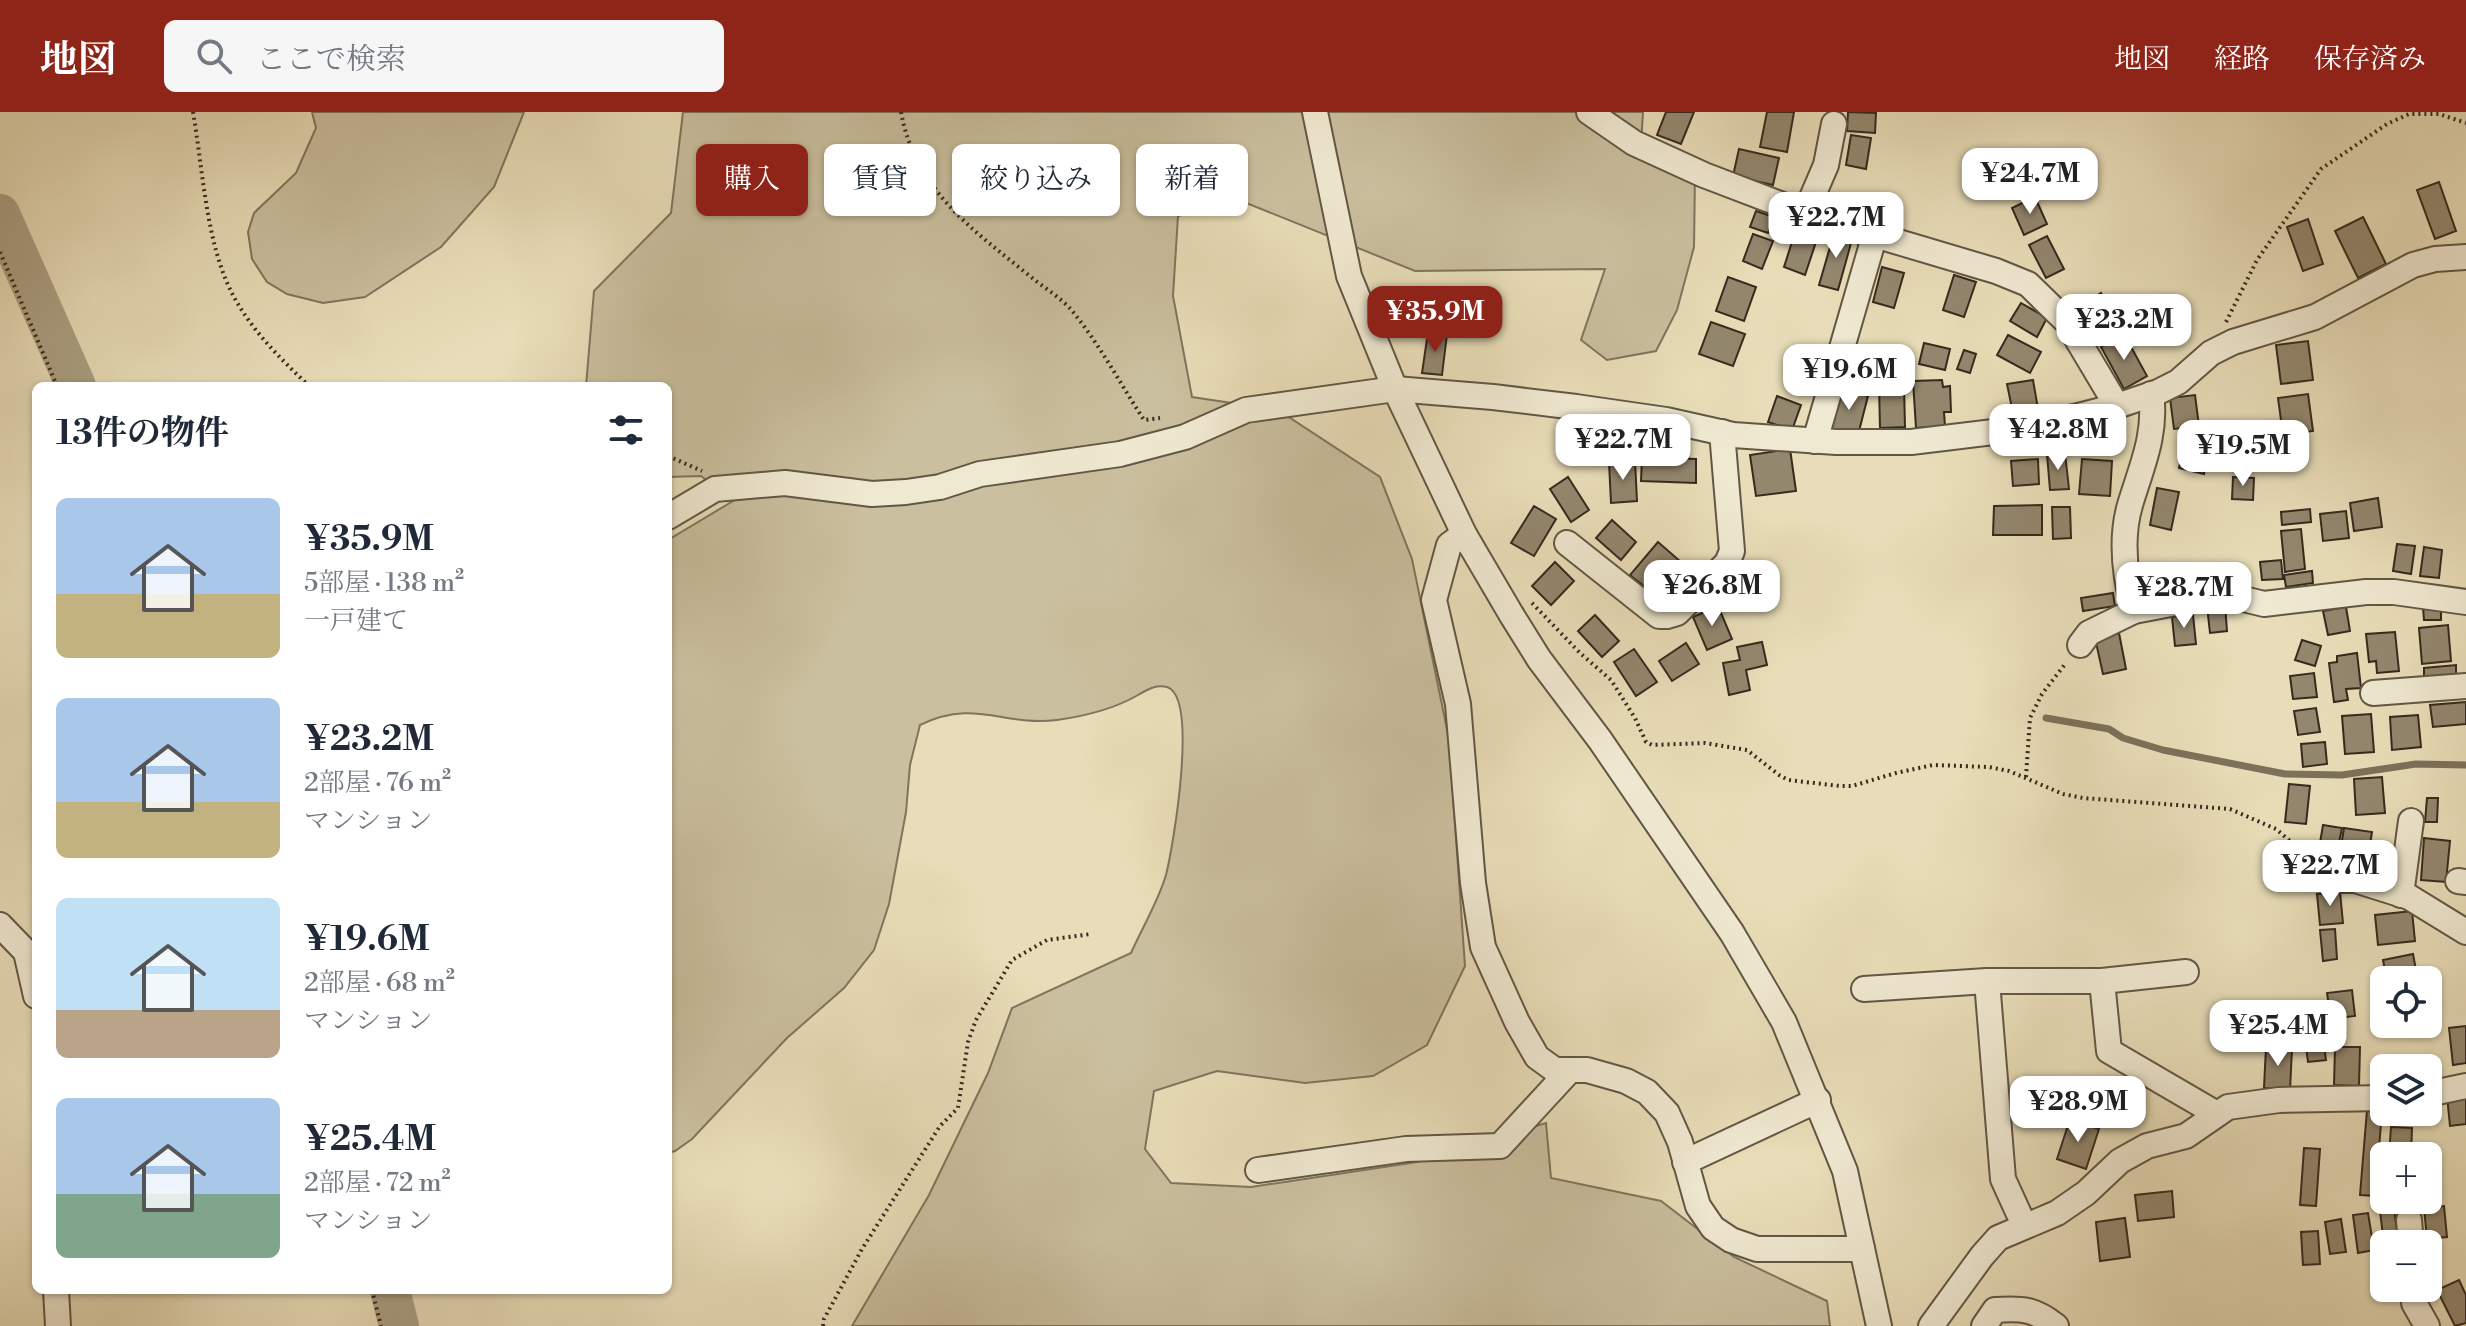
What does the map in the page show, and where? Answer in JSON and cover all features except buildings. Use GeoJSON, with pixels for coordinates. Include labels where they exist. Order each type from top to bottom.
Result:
{"type":"FeatureCollection","features":[{"type":"Feature","properties":{"kind":"street"},"geometry":{"type":"LineString","coordinates":[[1315,112],[1349,276],[1395,389],[1464,534],[1539,659],[1600,740],[1732,933],[1784,1022],[1845,1171],[1879,1326]]}},
{"type":"Feature","properties":{"kind":"street"},"geometry":{"type":"LineString","coordinates":[[1589,112],[1634,143],[1704,175],[1805,214],[1996,271],[2028,284],[2067,322],[2117,406]]}},
{"type":"Feature","properties":{"kind":"street"},"geometry":{"type":"LineString","coordinates":[[1805,214],[1826,165],[1834,124]]}},
{"type":"Feature","properties":{"kind":"street"},"geometry":{"type":"LineString","coordinates":[[1815,441],[1875,234]]}},
{"type":"Feature","properties":{"kind":"street"},"geometry":{"type":"LineString","coordinates":[[672,515],[715,489],[785,483],[872,494],[917,491],[980,474],[1120,454],[1185,437],[1246,410],[1395,389],[1493,397],[1666,420],[1722,432],[1815,441],[1886,442],[1961,438],[2035,427],[2151,394],[2178,382],[2221,348],[2267,330],[2315,317],[2413,265],[2435,259],[2466,257]]}},
{"type":"Feature","properties":{"kind":"street"},"geometry":{"type":"LineString","coordinates":[[2134,611],[2128,587],[2124,540],[2129,506],[2142,473],[2150,439],[2151,394]]}},
{"type":"Feature","properties":{"kind":"street"},"geometry":{"type":"LineString","coordinates":[[1567,543],[1659,616],[1677,613],[1727,563],[1732,551],[1722,432]]}},
{"type":"Feature","properties":{"kind":"street"},"geometry":{"type":"LineString","coordinates":[[1464,534],[1449,545],[1434,600],[1458,704],[1473,883],[1483,947],[1517,1022],[1537,1057],[1555,1070],[1587,1070],[1647,1092],[1667,1113],[1680,1142],[1698,1206],[1713,1228],[1731,1240],[1757,1249],[1862,1249]]}},
{"type":"Feature","properties":{"kind":"street"},"geometry":{"type":"LineString","coordinates":[[2080,645],[2089,633],[2134,611],[2223,594],[2264,604],[2366,592],[2394,592],[2466,602]]}},
{"type":"Feature","properties":{"kind":"street"},"geometry":{"type":"LineString","coordinates":[[2373,693],[2466,686]]}},
{"type":"Feature","properties":{"kind":"street"},"geometry":{"type":"LineString","coordinates":[[2401,895],[2411,821]]}},
{"type":"Feature","properties":{"kind":"street"},"geometry":{"type":"LineString","coordinates":[[2333,880],[2355,880],[2401,895],[2466,932]]}},
{"type":"Feature","properties":{"kind":"street"},"geometry":{"type":"LineString","coordinates":[[0,925],[31,949]]}},
{"type":"Feature","properties":{"kind":"street"},"geometry":{"type":"LineString","coordinates":[[1864,989],[1987,981],[2102,981],[2186,972]]}},
{"type":"Feature","properties":{"kind":"street"},"geometry":{"type":"LineString","coordinates":[[1987,981],[2003,1179],[2024,1225]]}},
{"type":"Feature","properties":{"kind":"street"},"geometry":{"type":"LineString","coordinates":[[2102,981],[2109,1051],[2217,1114]]}},
{"type":"Feature","properties":{"kind":"street"},"geometry":{"type":"LineString","coordinates":[[1258,1170],[1406,1149],[1500,1146],[1570,1070]]}},
{"type":"Feature","properties":{"kind":"street"},"geometry":{"type":"LineString","coordinates":[[2442,1091],[2466,1086]]}},
{"type":"Feature","properties":{"kind":"street"},"geometry":{"type":"LineString","coordinates":[[1931,1326],[1998,1238],[2057,1213],[2086,1193],[2120,1161],[2147,1146],[2186,1136],[2228,1107],[2279,1100],[2370,1098]]}},
{"type":"Feature","properties":{"kind":"street"},"geometry":{"type":"LineString","coordinates":[[1685,1162],[1818,1100]]}},
{"type":"Feature","properties":{"kind":"street"},"geometry":{"type":"LineString","coordinates":[[56,1294],[58,1326]]}},
{"type":"Feature","properties":{"kind":"street"},"geometry":{"type":"LineString","coordinates":[[2414,1302],[2427,1326]]}},
{"type":"Feature","properties":{"kind":"street"},"geometry":{"type":"LineString","coordinates":[[1984,1326],[1995,1310],[2019,1308],[2039,1313],[2056,1326]]}},
{"type":"Feature","properties":{"kind":"path"},"geometry":{"type":"LineString","coordinates":[[193,112],[214,246],[233,296],[261,338],[305,382]]}},
{"type":"Feature","properties":{"kind":"path"},"geometry":{"type":"LineString","coordinates":[[901,112],[906,140],[940,197],[1002,254],[1072,310],[1144,420],[1173,417]]}},
{"type":"Feature","properties":{"kind":"path"},"geometry":{"type":"LineString","coordinates":[[2221,348],[2223,330],[2230,312],[2257,260],[2321,169],[2387,124],[2409,114],[2439,114],[2466,123]]}},
{"type":"Feature","properties":{"kind":"path"},"geometry":{"type":"LineString","coordinates":[[0,252],[55,382]]}},
{"type":"Feature","properties":{"kind":"path"},"geometry":{"type":"LineString","coordinates":[[1525,593],[1580,653],[1611,680],[1646,742],[1652,745],[1705,743],[1747,750],[1788,780],[1840,786],[1852,786],[1933,765],[1989,767],[2026,777],[2063,794],[2083,798],[2230,809],[2276,829],[2333,880]]}},
{"type":"Feature","properties":{"kind":"path"},"geometry":{"type":"LineString","coordinates":[[2026,777],[2030,718],[2042,694],[2080,645]]}},
{"type":"Feature","properties":{"kind":"path"},"geometry":{"type":"LineString","coordinates":[[823,1326],[862,1249],[940,1126],[958,1108],[968,1042],[976,1020],[1012,960],[1047,940],[1091,934]]}},
{"type":"Feature","properties":{"kind":"path"},"geometry":{"type":"LineString","coordinates":[[373,1294],[381,1326]]}},
{"type":"Feature","properties":{"kind":"shaded area"},"geometry":{"type":"Polygon","coordinates":[[[312,112],[524,112],[494,187],[441,247],[365,297],[323,303],[287,294],[267,282],[252,259],[248,232],[254,213],[296,173],[316,128],[312,112]]]}},
{"type":"Feature","properties":{"kind":"shaded area"},"geometry":{"type":"Polygon","coordinates":[[[683,112],[1643,112],[1641,145],[1695,174],[1694,247],[1677,310],[1656,351],[1607,360],[1581,340],[1605,269],[1415,271],[1248,204],[1248,144],[1136,144],[1136,216],[1178,216],[1173,296],[1192,397],[1278,410],[1380,477],[1412,559],[1449,739],[1465,966],[1427,1045],[1373,1076],[1305,1083],[1217,1071],[1154,1091],[1145,1149],[1171,1183],[1251,1187],[1417,1162],[1546,1123],[1551,1178],[1661,1201],[1734,1257],[1827,1301],[1830,1326],[852,1326],[929,1195],[988,1073],[1012,1008],[1131,953],[1166,875],[1181,774],[1181,717],[1176,697],[1163,686],[1109,708],[1057,720],[1021,720],[974,713],[940,717],[920,725],[910,765],[906,812],[889,904],[874,950],[844,988],[787,1038],[692,1139],[672,1152],[672,538],[733,501],[701,476],[672,477],[672,382],[586,382],[594,291],[671,213],[683,112]]]}},
{"type":"Feature","properties":{"kind":"waterway"},"geometry":{"type":"LineString","coordinates":[[0,214],[74,382]]}},
{"type":"Feature","properties":{"kind":"waterway"},"geometry":{"type":"LineString","coordinates":[[2046,718],[2109,729],[2123,738],[2163,750],[2285,774],[2342,775],[2416,764],[2466,765]]}},
{"type":"Feature","properties":{"kind":"waterway"},"geometry":{"type":"LineString","coordinates":[[391,1294],[399,1326]]}}]}
